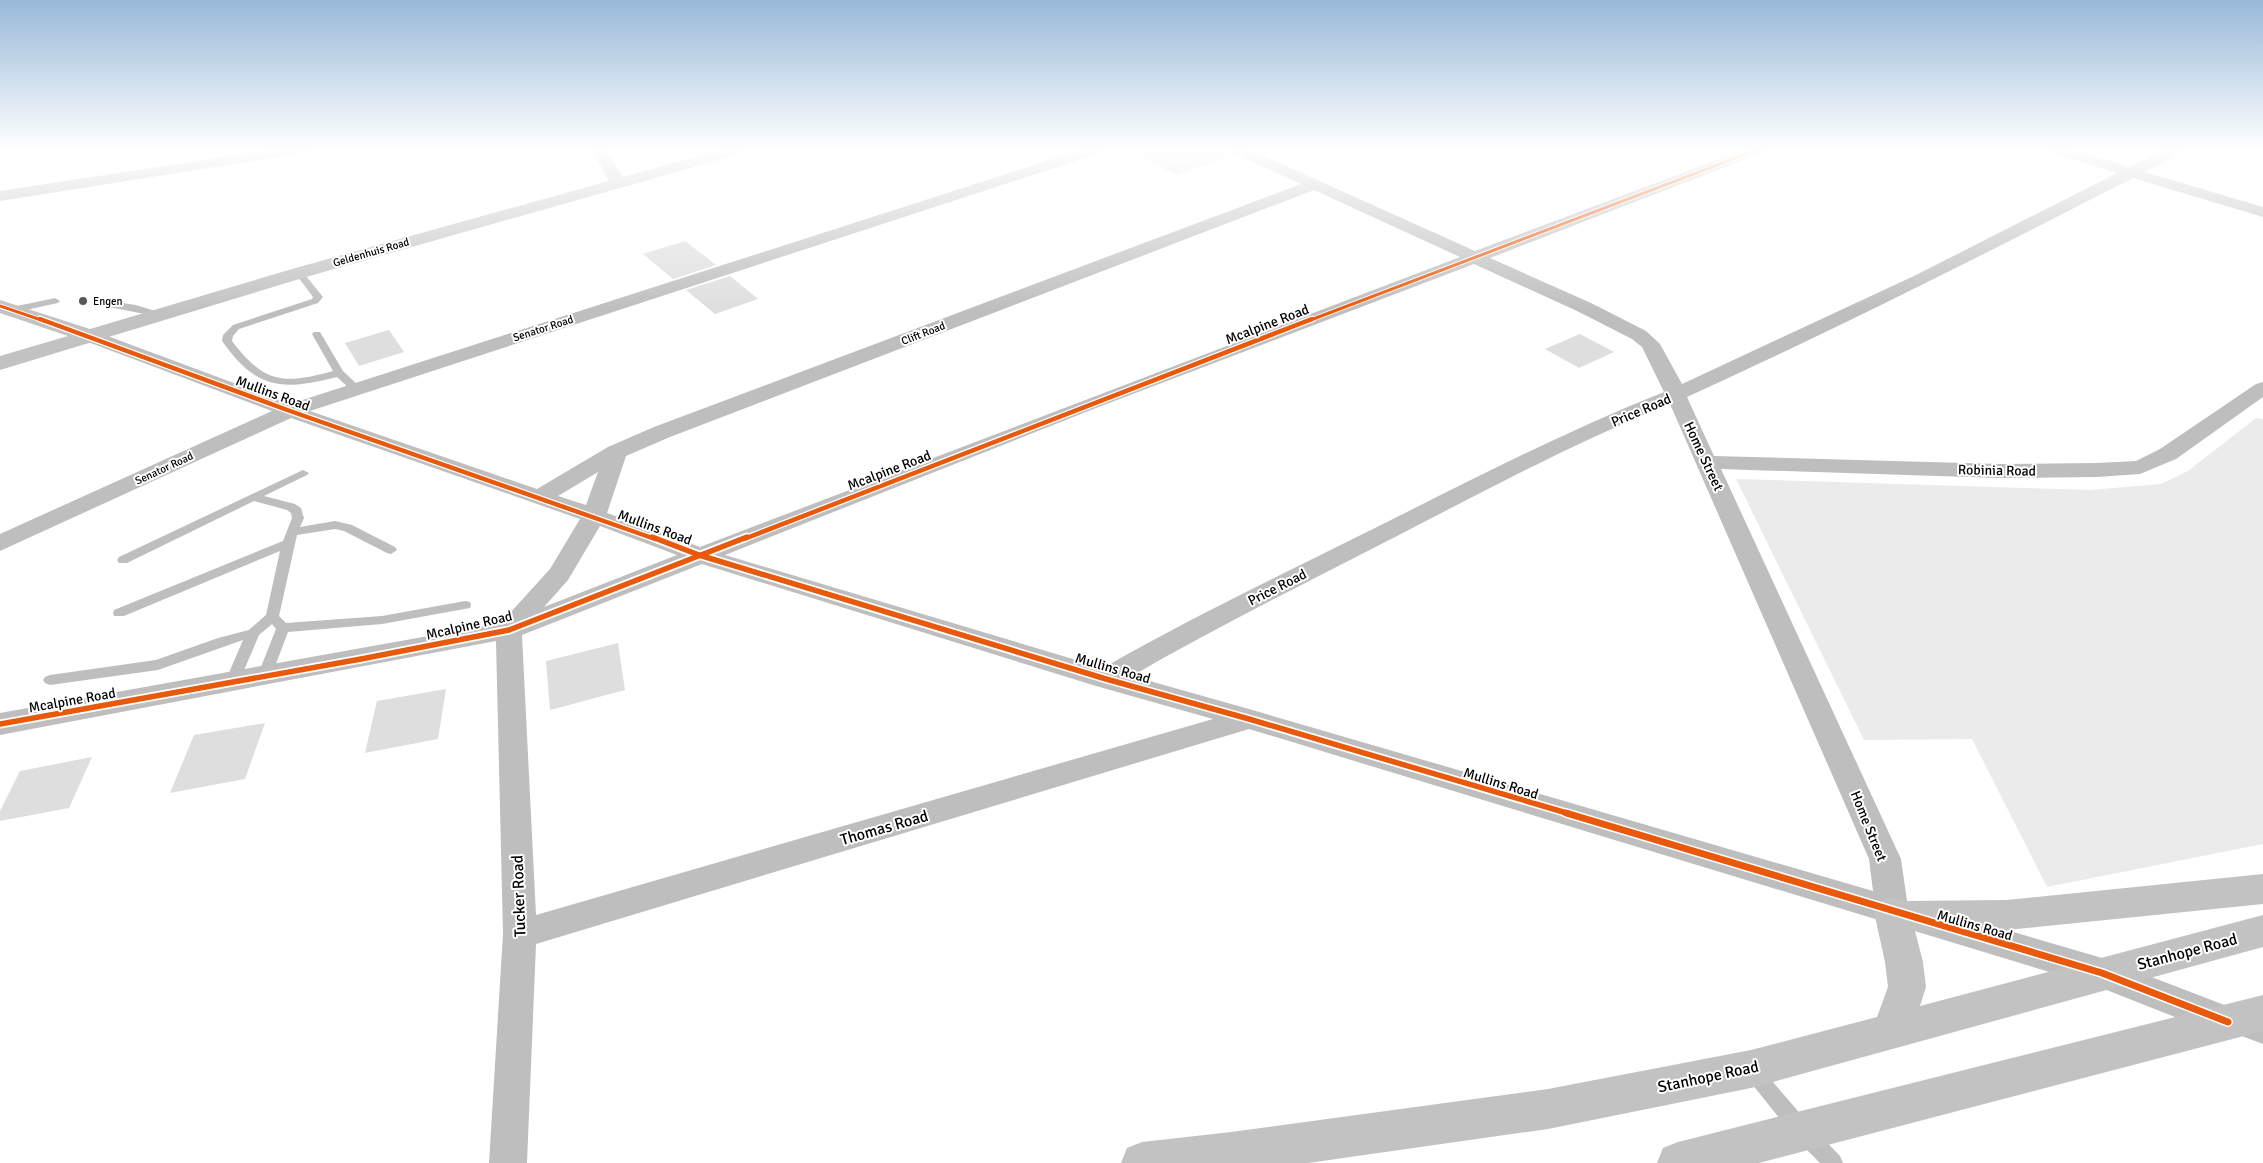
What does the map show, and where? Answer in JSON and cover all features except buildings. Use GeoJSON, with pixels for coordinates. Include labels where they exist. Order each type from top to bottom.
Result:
{"type":"FeatureCollection","features":[{"type":"Feature","properties":{"kind":"main road","name":"Geldenhuis Road"},"geometry":{"type":"LineString","coordinates":[[0,362],[299,273],[553,202]]}},
{"type":"Feature","properties":{"kind":"main road","name":"Mullins Road"},"geometry":{"type":"LineString","coordinates":[[6,308],[87,335]]}},
{"type":"Feature","properties":{"kind":"main road"},"geometry":{"type":"LineString","coordinates":[[1892,1030],[1907,987],[1898,914],[2007,915],[2263,889]]}},
{"type":"Feature","properties":{"kind":"main road","name":"Stanhope Road"},"geometry":{"type":"LineString","coordinates":[[1142,1163],[1231,1153],[1548,1108],[1751,1069],[2263,931]]}},
{"type":"Feature","properties":{"kind":"main road"},"geometry":{"type":"LineString","coordinates":[[1678,1163],[2251,1024]]}},
{"type":"Feature","properties":{"kind":"street","name":"Senator Road"},"geometry":{"type":"LineString","coordinates":[[0,543],[290,411],[355,388],[932,202]]}},
{"type":"Feature","properties":{"kind":"street","name":"Clift Road"},"geometry":{"type":"LineString","coordinates":[[539,497],[616,452],[662,432],[1268,202]]}},
{"type":"Feature","properties":{"kind":"street","name":"Home Street"},"geometry":{"type":"LineString","coordinates":[[1353,202],[1476,257],[1639,335],[1650,344],[1708,462],[1772,612],[1820,711],[1885,859],[1898,914]]}},
{"type":"Feature","properties":{"kind":"street","name":"Mcalpine Road"},"geometry":{"type":"LineString","coordinates":[[0,724],[264,677],[509,630],[1143,383],[1620,202]]}},
{"type":"Feature","properties":{"kind":"street","name":"Price Road"},"geometry":{"type":"LineString","coordinates":[[1106,679],[1182,635],[1447,501],[1627,414],[1777,350],[2073,202]]}},
{"type":"Feature","properties":{"kind":"street"},"geometry":{"type":"LineString","coordinates":[[2231,202],[2263,212]]}},
{"type":"Feature","properties":{"kind":"street","name":"Mullins Road"},"geometry":{"type":"LineString","coordinates":[[87,335],[290,411],[594,516],[699,555],[1106,679],[1249,719],[1898,914],[2102,973],[2251,1024]]}},
{"type":"Feature","properties":{"kind":"street","name":"Robinia Road"},"geometry":{"type":"LineString","coordinates":[[1708,462],[1999,471],[2096,470],[2140,467],[2168,454],[2258,397]]}},
{"type":"Feature","properties":{"kind":"street"},"geometry":{"type":"LineString","coordinates":[[509,630],[559,574],[594,516],[616,452]]}},
{"type":"Feature","properties":{"kind":"street","name":"Tucker Road"},"geometry":{"type":"LineString","coordinates":[[508,1163],[520,934],[509,630]]}},
{"type":"Feature","properties":{"kind":"street","name":"Thomas Road"},"geometry":{"type":"LineString","coordinates":[[520,934],[1249,719]]}},
{"type":"Feature","properties":{"kind":"lane"},"geometry":{"type":"LineString","coordinates":[[299,273],[318,297],[315,301],[236,327],[228,335],[227,341],[248,367],[257,374],[279,382],[309,380],[339,373]]}},
{"type":"Feature","properties":{"kind":"lane"},"geometry":{"type":"LineString","coordinates":[[6,308],[55,301]]}},
{"type":"Feature","properties":{"kind":"lane"},"geometry":{"type":"LineString","coordinates":[[102,303],[160,314]]}},
{"type":"Feature","properties":{"kind":"lane"},"geometry":{"type":"LineString","coordinates":[[317,334],[339,373],[355,388]]}},
{"type":"Feature","properties":{"kind":"lane"},"geometry":{"type":"LineString","coordinates":[[123,560],[303,472]]}},
{"type":"Feature","properties":{"kind":"lane"},"geometry":{"type":"LineString","coordinates":[[50,680],[158,665],[223,641],[253,633],[272,617],[291,538],[298,518],[297,511],[291,507],[253,497]]}},
{"type":"Feature","properties":{"kind":"lane"},"geometry":{"type":"LineString","coordinates":[[119,613],[291,538],[335,525],[348,528],[391,550]]}},
{"type":"Feature","properties":{"kind":"lane"},"geometry":{"type":"LineString","coordinates":[[282,628],[382,620],[466,605]]}},
{"type":"Feature","properties":{"kind":"lane"},"geometry":{"type":"LineString","coordinates":[[272,617],[282,628]]}},
{"type":"Feature","properties":{"kind":"lane"},"geometry":{"type":"LineString","coordinates":[[264,677],[282,628]]}},
{"type":"Feature","properties":{"kind":"lane"},"geometry":{"type":"LineString","coordinates":[[232,682],[253,633]]}},
{"type":"Feature","properties":{"kind":"lane"},"geometry":{"type":"LineString","coordinates":[[1751,1069],[1803,1132],[1833,1163]]}},
{"type":"Feature","properties":{"kind":"shaded area"},"geometry":{"type":"Polygon","coordinates":[[[2256,418],[2263,419],[2263,844],[2047,887],[1972,739],[1864,740],[1736,479],[2090,490],[2161,484],[2188,471],[2256,418]]]}},
{"type":"Feature","properties":{"kind":"cycle path"},"geometry":{"type":"LineString","coordinates":[[0,724],[361,659],[509,630],[1089,404],[1619,202]]}},
{"type":"Feature","properties":{"kind":"cycle path"},"geometry":{"type":"LineString","coordinates":[[0,306],[87,335],[290,411],[594,516],[699,555],[1106,679],[1249,719],[2102,973],[2228,1022]]}},
{"type":"Feature","properties":{"kind":"place","name":"Engen"},"geometry":{"type":"Point","coordinates":[83,301]}}]}
